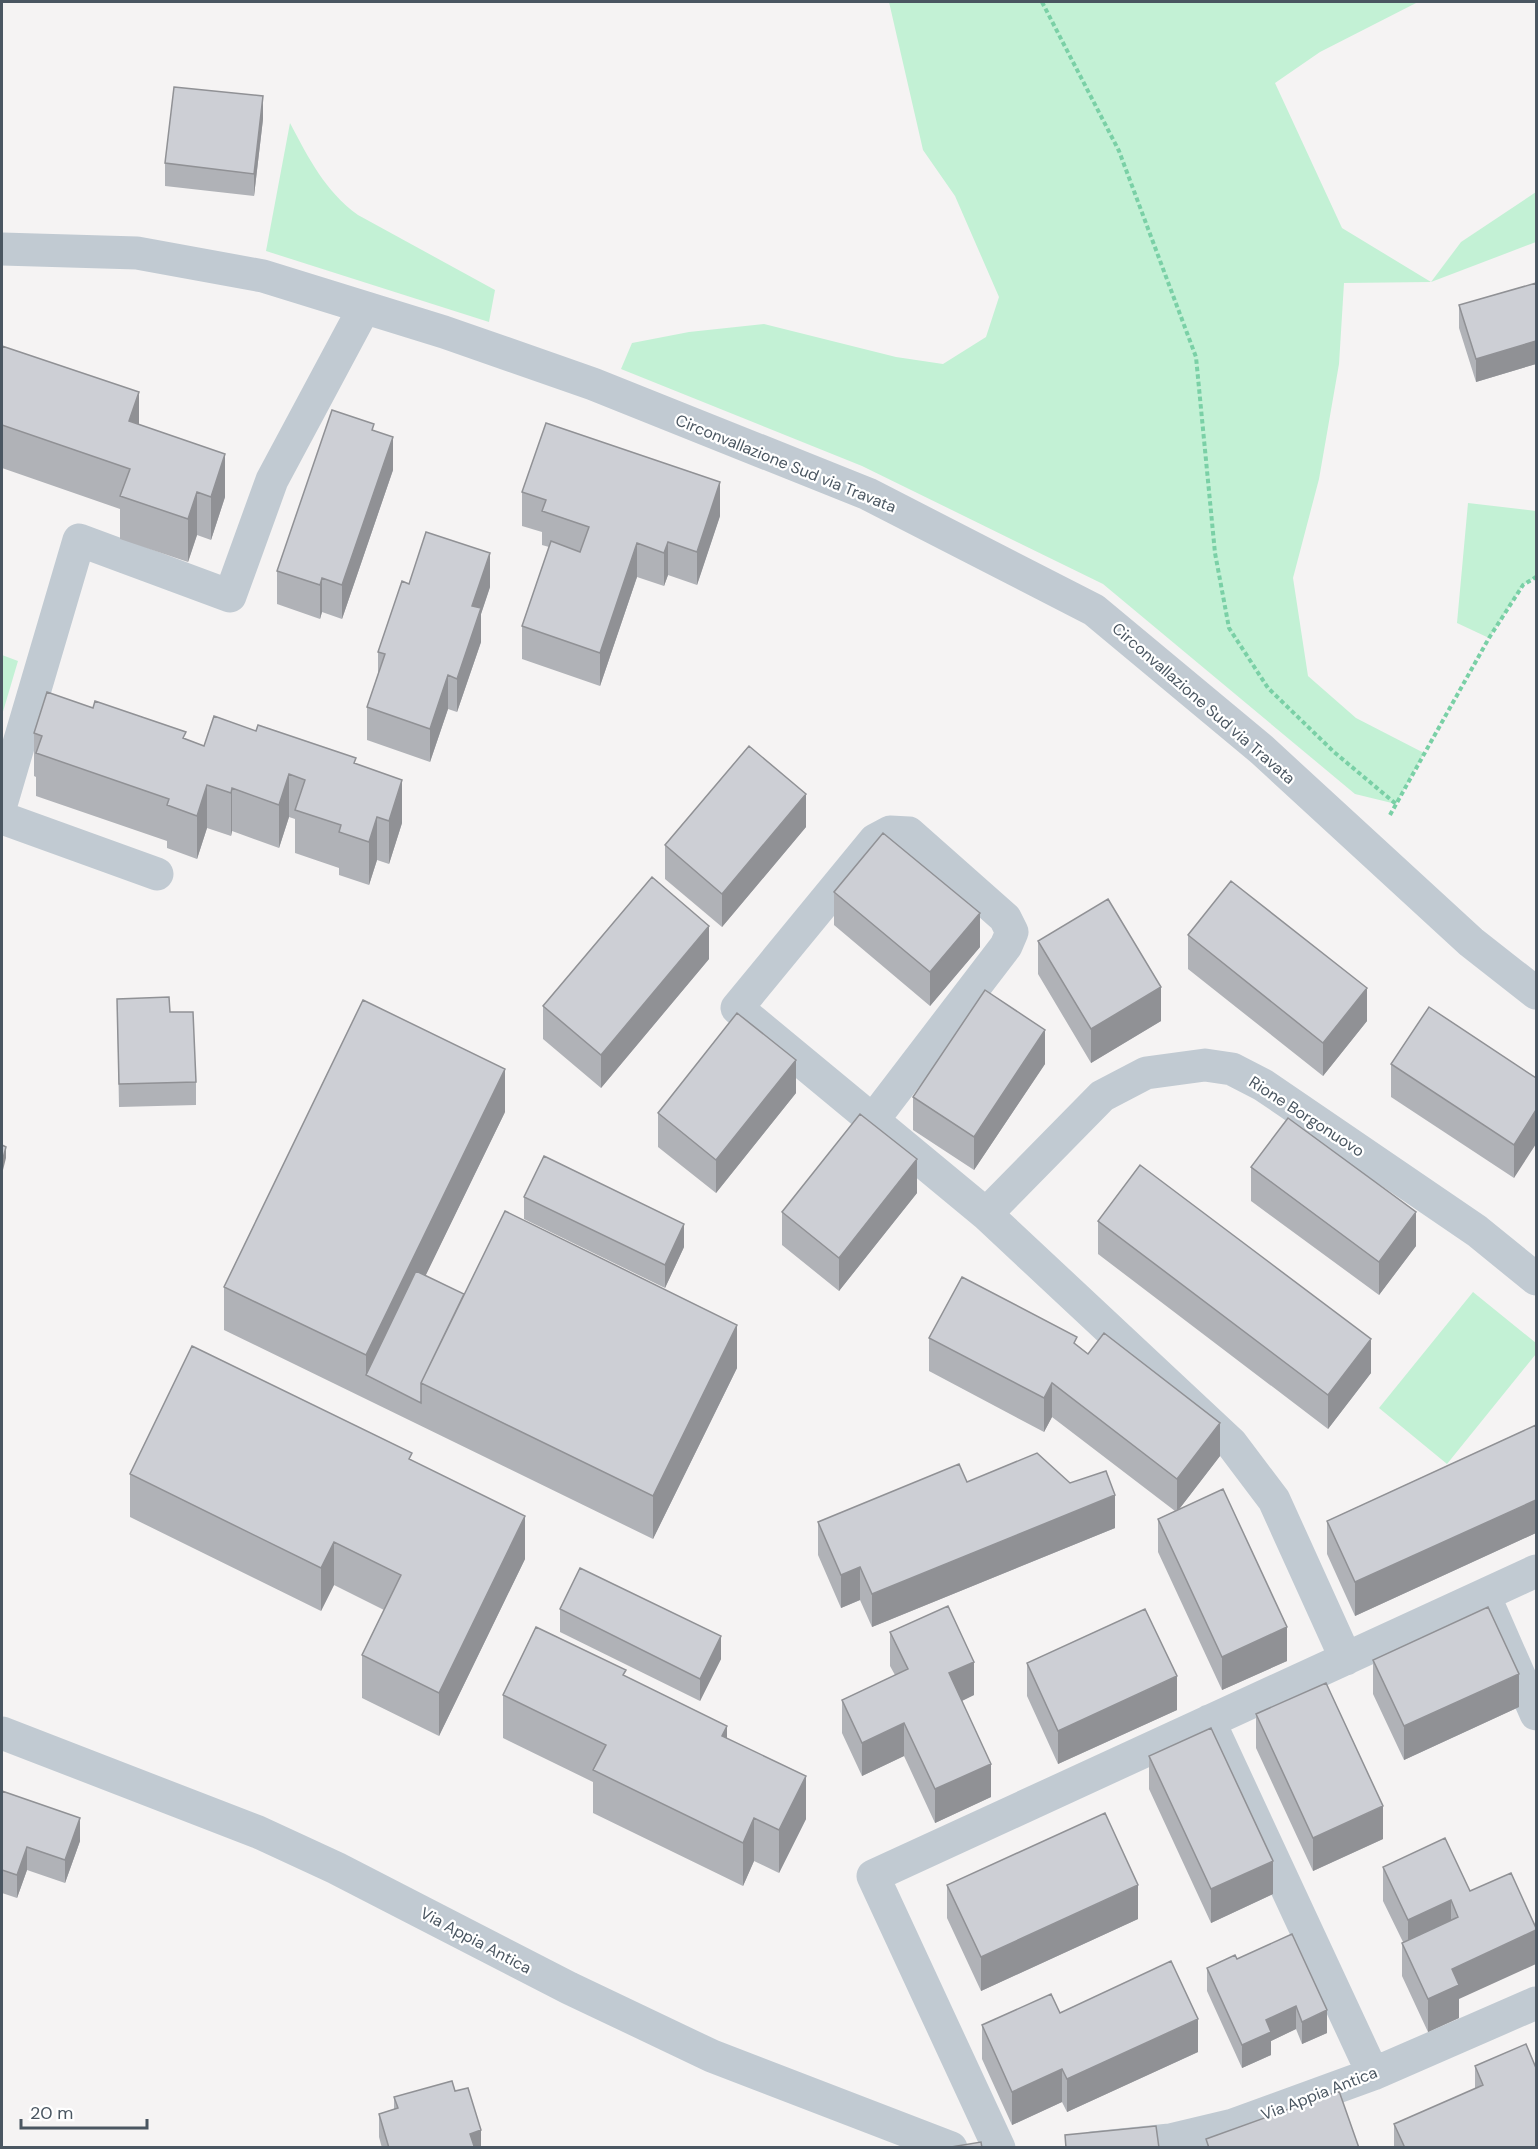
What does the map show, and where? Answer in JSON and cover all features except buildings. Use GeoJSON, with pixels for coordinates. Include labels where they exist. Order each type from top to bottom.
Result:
{"type":"FeatureCollection","features":[{"type":"Feature","properties":{"kind":"street","name":"Circonvallazione Sud via Travata"},"geometry":{"type":"LineString","coordinates":[[2,249],[137,253],[253,274],[364,308],[593,384],[868,494],[1094,609],[1261,749],[1471,942],[1536,993]]}},
{"type":"Feature","properties":{"kind":"street"},"geometry":{"type":"LineString","coordinates":[[2,801],[79,540],[230,596],[272,480],[364,308]]}},
{"type":"Feature","properties":{"kind":"street"},"geometry":{"type":"LineString","coordinates":[[2,818],[157,874]]}},
{"type":"Feature","properties":{"kind":"street"},"geometry":{"type":"LineString","coordinates":[[873,1120],[1006,946],[1012,932],[1005,918],[909,833],[890,832],[875,840],[737,1008],[986,1214],[1231,1443],[1274,1500],[1346,1659]]}},
{"type":"Feature","properties":{"kind":"street","name":"Rione Borgonuovo"},"geometry":{"type":"LineString","coordinates":[[986,1214],[1102,1096],[1146,1073],[1205,1065],[1232,1069],[1263,1085],[1477,1231],[1536,1279]]}},
{"type":"Feature","properties":{"kind":"street"},"geometry":{"type":"LineString","coordinates":[[999,2148],[873,1876],[1536,1571]]}},
{"type":"Feature","properties":{"kind":"street"},"geometry":{"type":"LineString","coordinates":[[1484,1595],[1536,1714]]}},
{"type":"Feature","properties":{"kind":"street"},"geometry":{"type":"LineString","coordinates":[[1209,1721],[1373,2074]]}},
{"type":"Feature","properties":{"kind":"street","name":"Via Appia Antica"},"geometry":{"type":"LineString","coordinates":[[2,1734],[258,1833],[336,1868],[569,1988],[712,2056],[951,2148]]}},
{"type":"Feature","properties":{"kind":"street","name":"Via Appia Antica"},"geometry":{"type":"LineString","coordinates":[[1092,2148],[1170,2144],[1233,2125],[1373,2074],[1536,2003]]}},
{"type":"Feature","properties":{"kind":"path"},"geometry":{"type":"LineString","coordinates":[[1042,2],[1119,151],[1196,357],[1215,553],[1229,628],[1268,688],[1334,752],[1396,804]]}},
{"type":"Feature","properties":{"kind":"path"},"geometry":{"type":"LineString","coordinates":[[1370,850],[1489,638],[1523,585],[1536,577]]}},
{"type":"Feature","properties":{"kind":"green space"},"geometry":{"type":"Polygon","coordinates":[[[889,2],[1418,2],[1320,52],[1275,83],[1342,228],[1431,282],[1344,283],[1339,364],[1319,479],[1293,578],[1308,676],[1356,718],[1424,753],[1396,804],[1355,794],[1103,584],[862,466],[621,369],[632,343],[689,332],[764,324],[896,357],[943,364],[986,337],[999,297],[955,196],[923,150],[889,2]]]}},
{"type":"Feature","properties":{"kind":"green space"},"geometry":{"type":"Polygon","coordinates":[[[290,123],[319,174],[346,206],[358,215],[495,290],[489,322],[266,251],[290,123]]]}},
{"type":"Feature","properties":{"kind":"green space"},"geometry":{"type":"Polygon","coordinates":[[[1536,192],[1536,242],[1431,282],[1461,242],[1536,192]]]}},
{"type":"Feature","properties":{"kind":"green space"},"geometry":{"type":"Polygon","coordinates":[[[1468,503],[1536,511],[1536,577],[1523,585],[1489,638],[1457,623],[1468,503]]]}},
{"type":"Feature","properties":{"kind":"green space"},"geometry":{"type":"Polygon","coordinates":[[[2,655],[18,661],[2,715],[2,655]]]}},
{"type":"Feature","properties":{"kind":"green space"},"geometry":{"type":"Polygon","coordinates":[[[1473,1292],[1536,1343],[1536,1354],[1447,1464],[1379,1408],[1473,1292]]]}}]}
